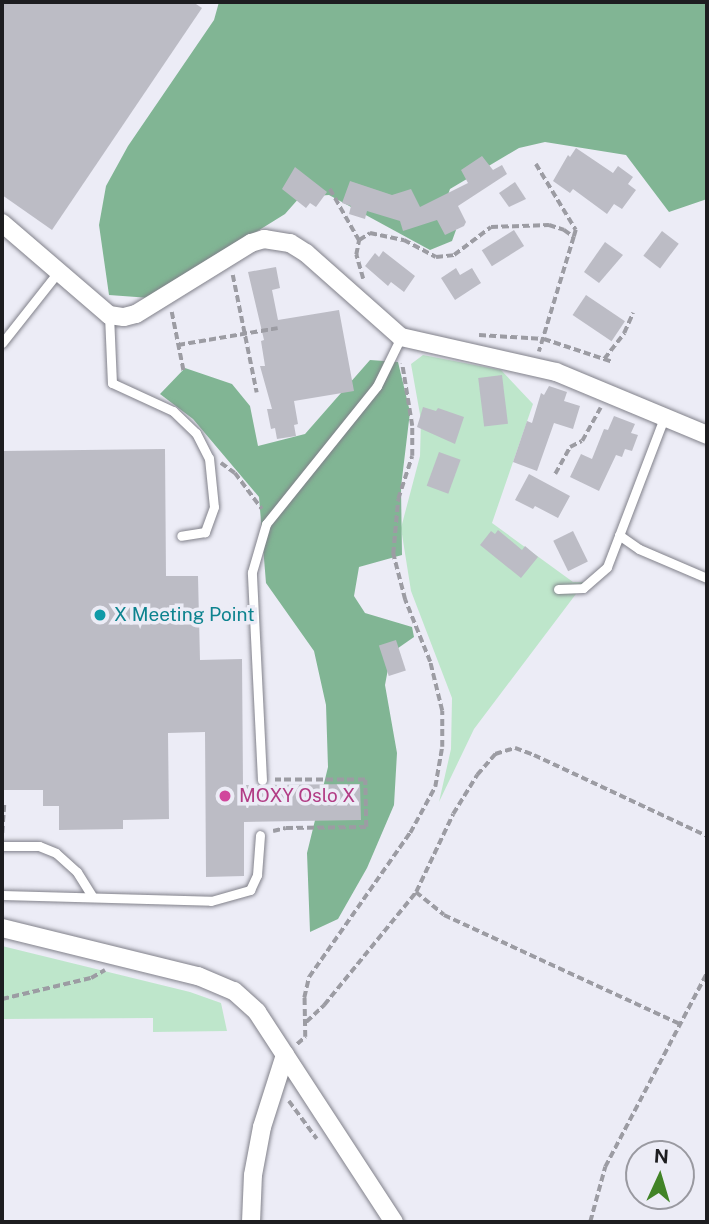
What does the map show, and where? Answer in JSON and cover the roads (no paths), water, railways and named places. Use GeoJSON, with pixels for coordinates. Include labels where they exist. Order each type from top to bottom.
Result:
{"type":"FeatureCollection","features":[{"type":"Feature","properties":{"kind":"street"},"geometry":{"type":"LineString","coordinates":[[2,223],[109,316],[136,314],[226,257],[264,239],[290,243],[306,253],[362,305],[407,338],[533,365],[707,435]]}},
{"type":"Feature","properties":{"kind":"street"},"geometry":{"type":"LineString","coordinates":[[2,928],[198,976],[234,991],[257,1012],[394,1222]]}},
{"type":"Feature","properties":{"kind":"street"},"geometry":{"type":"LineString","coordinates":[[251,1222],[253,1175],[261,1127],[285,1055]]}},
{"type":"Feature","properties":{"kind":"lane"},"geometry":{"type":"LineString","coordinates":[[2,343],[58,272]]}},
{"type":"Feature","properties":{"kind":"lane"},"geometry":{"type":"LineString","coordinates":[[109,316],[112,383],[173,411],[196,433],[209,458],[214,506],[205,532],[181,536]]}},
{"type":"Feature","properties":{"kind":"lane"},"geometry":{"type":"LineString","coordinates":[[262,780],[253,572],[270,520],[377,386],[407,338]]}},
{"type":"Feature","properties":{"kind":"lane"},"geometry":{"type":"LineString","coordinates":[[558,589],[583,588],[597,579],[611,560],[664,418]]}},
{"type":"Feature","properties":{"kind":"lane"},"geometry":{"type":"LineString","coordinates":[[619,534],[639,549],[707,578]]}},
{"type":"Feature","properties":{"kind":"lane"},"geometry":{"type":"LineString","coordinates":[[2,895],[211,901],[250,890],[257,874],[260,835]]}},
{"type":"Feature","properties":{"kind":"lane"},"geometry":{"type":"LineString","coordinates":[[2,846],[39,846],[56,853],[77,872],[92,896]]}},
{"type":"Feature","properties":{"kind":"place","name":"X Meeting Point"},"geometry":{"type":"Point","coordinates":[100,615]}},
{"type":"Feature","properties":{"kind":"place","name":"MOXY Oslo X"},"geometry":{"type":"Point","coordinates":[225,796]}}]}
